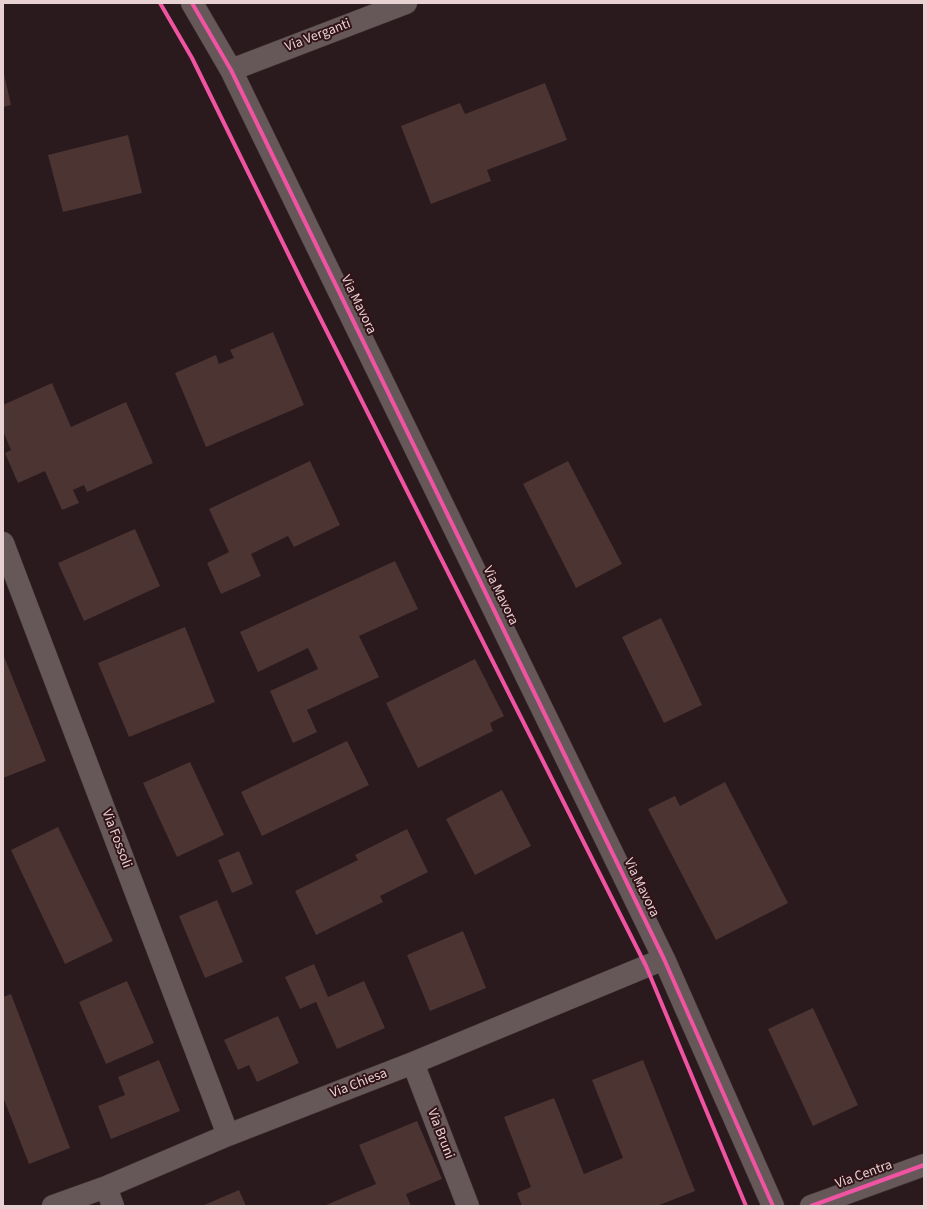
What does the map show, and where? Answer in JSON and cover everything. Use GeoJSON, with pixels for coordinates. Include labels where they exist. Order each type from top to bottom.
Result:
{"type":"FeatureCollection","features":[{"type":"Feature","properties":{"kind":"street","name":"Via Mavora"},"geometry":{"type":"LineString","coordinates":[[192,3],[231,70],[664,959],[773,1206]]}},
{"type":"Feature","properties":{"kind":"street","name":"Via Verganti"},"geometry":{"type":"LineString","coordinates":[[231,70],[406,3]]}},
{"type":"Feature","properties":{"kind":"street","name":"Via Fossoli"},"geometry":{"type":"LineString","coordinates":[[3,543],[228,1135]]}},
{"type":"Feature","properties":{"kind":"street","name":"Via Chiesa"},"geometry":{"type":"LineString","coordinates":[[53,1206],[109,1196],[228,1135],[413,1063],[664,959]]}},
{"type":"Feature","properties":{"kind":"street","name":"Via Bruni"},"geometry":{"type":"LineString","coordinates":[[413,1063],[468,1206]]}},
{"type":"Feature","properties":{"kind":"street","name":"Via Centra"},"geometry":{"type":"LineString","coordinates":[[811,1206],[924,1165]]}},
{"type":"Feature","properties":{"kind":"building"},"geometry":{"type":"Polygon","coordinates":[[[4,74],[11,105],[3,107],[3,75],[4,74]]]}},
{"type":"Feature","properties":{"kind":"building"},"geometry":{"type":"Polygon","coordinates":[[[545,83],[567,140],[487,170],[491,181],[431,204],[401,126],[460,103],[465,114],[545,83]]]}},
{"type":"Feature","properties":{"kind":"building"},"geometry":{"type":"Polygon","coordinates":[[[128,135],[142,193],[63,212],[48,155],[128,135]]]}},
{"type":"Feature","properties":{"kind":"building"},"geometry":{"type":"Polygon","coordinates":[[[273,332],[304,405],[206,447],[175,373],[216,355],[219,364],[234,358],[230,350],[273,332]]]}},
{"type":"Feature","properties":{"kind":"building"},"geometry":{"type":"Polygon","coordinates":[[[52,383],[71,427],[126,402],[153,463],[87,492],[84,485],[73,490],[79,503],[62,510],[45,471],[18,483],[5,453],[11,450],[3,431],[3,405],[52,383]]]}},
{"type":"Feature","properties":{"kind":"building"},"geometry":{"type":"Polygon","coordinates":[[[310,461],[340,525],[294,547],[288,536],[251,554],[261,576],[221,594],[207,563],[229,552],[209,509],[310,461]]]}},
{"type":"Feature","properties":{"kind":"building"},"geometry":{"type":"Polygon","coordinates":[[[568,461],[622,564],[576,588],[523,484],[568,461]]]}},
{"type":"Feature","properties":{"kind":"building"},"geometry":{"type":"Polygon","coordinates":[[[135,529],[160,586],[84,621],[58,563],[135,529]]]}},
{"type":"Feature","properties":{"kind":"building"},"geometry":{"type":"Polygon","coordinates":[[[395,561],[418,609],[359,636],[379,677],[307,710],[317,732],[293,743],[270,691],[318,669],[308,648],[258,672],[240,632],[395,561]]]}},
{"type":"Feature","properties":{"kind":"building"},"geometry":{"type":"Polygon","coordinates":[[[661,618],[702,705],[664,723],[622,637],[661,618]]]}},
{"type":"Feature","properties":{"kind":"building"},"geometry":{"type":"Polygon","coordinates":[[[185,627],[215,702],[129,737],[98,663],[185,627]]]}},
{"type":"Feature","properties":{"kind":"building"},"geometry":{"type":"Polygon","coordinates":[[[3,654],[46,761],[3,778],[3,654]]]}},
{"type":"Feature","properties":{"kind":"building"},"geometry":{"type":"Polygon","coordinates":[[[475,659],[504,716],[490,723],[493,731],[418,768],[386,703],[475,659]]]}},
{"type":"Feature","properties":{"kind":"building"},"geometry":{"type":"Polygon","coordinates":[[[347,741],[369,785],[262,836],[241,792],[347,741]]]}},
{"type":"Feature","properties":{"kind":"building"},"geometry":{"type":"Polygon","coordinates":[[[190,762],[224,835],[177,857],[143,783],[190,762]]]}},
{"type":"Feature","properties":{"kind":"building"},"geometry":{"type":"Polygon","coordinates":[[[725,782],[788,903],[716,940],[648,809],[675,796],[680,806],[725,782]]]}},
{"type":"Feature","properties":{"kind":"building"},"geometry":{"type":"Polygon","coordinates":[[[502,790],[531,846],[475,875],[446,819],[502,790]]]}},
{"type":"Feature","properties":{"kind":"building"},"geometry":{"type":"Polygon","coordinates":[[[58,827],[113,941],[65,964],[11,850],[58,827]]]}},
{"type":"Feature","properties":{"kind":"building"},"geometry":{"type":"Polygon","coordinates":[[[407,829],[428,872],[380,896],[383,902],[316,935],[295,891],[358,860],[355,855],[407,829]]]}},
{"type":"Feature","properties":{"kind":"building"},"geometry":{"type":"Polygon","coordinates":[[[239,851],[253,884],[232,893],[218,860],[239,851]]]}},
{"type":"Feature","properties":{"kind":"building"},"geometry":{"type":"Polygon","coordinates":[[[217,900],[243,962],[205,978],[179,916],[217,900]]]}},
{"type":"Feature","properties":{"kind":"building"},"geometry":{"type":"Polygon","coordinates":[[[463,931],[486,988],[430,1011],[407,955],[463,931]]]}},
{"type":"Feature","properties":{"kind":"building"},"geometry":{"type":"Polygon","coordinates":[[[314,964],[328,997],[364,981],[385,1028],[337,1049],[316,1002],[300,1009],[285,977],[314,964]]]}},
{"type":"Feature","properties":{"kind":"building"},"geometry":{"type":"Polygon","coordinates":[[[127,981],[154,1043],[106,1064],[79,1002],[127,981]]]}},
{"type":"Feature","properties":{"kind":"building"},"geometry":{"type":"Polygon","coordinates":[[[11,994],[70,1148],[29,1164],[3,1097],[3,997],[11,994]]]}},
{"type":"Feature","properties":{"kind":"building"},"geometry":{"type":"Polygon","coordinates":[[[813,1008],[858,1105],[813,1126],[768,1029],[813,1008]]]}},
{"type":"Feature","properties":{"kind":"building"},"geometry":{"type":"Polygon","coordinates":[[[278,1016],[299,1063],[257,1082],[249,1065],[238,1070],[224,1040],[278,1016]]]}},
{"type":"Feature","properties":{"kind":"building"},"geometry":{"type":"Polygon","coordinates":[[[159,1060],[180,1111],[111,1139],[98,1106],[125,1095],[118,1077],[159,1060]]]}},
{"type":"Feature","properties":{"kind":"building"},"geometry":{"type":"Polygon","coordinates":[[[643,1060],[695,1191],[657,1206],[522,1206],[517,1193],[531,1187],[504,1117],[554,1098],[584,1174],[623,1158],[592,1080],[643,1060]]]}},
{"type":"Feature","properties":{"kind":"building"},"geometry":{"type":"Polygon","coordinates":[[[417,1121],[442,1179],[406,1194],[411,1206],[326,1205],[376,1184],[359,1145],[417,1121]]]}},
{"type":"Feature","properties":{"kind":"building"},"geometry":{"type":"Polygon","coordinates":[[[239,1190],[246,1206],[202,1206],[239,1190]]]}},
{"type":"Feature","properties":{"kind":"cycle path"},"geometry":{"type":"LineString","coordinates":[[160,3],[192,58],[305,288],[646,966],[746,1206]]}},
{"type":"Feature","properties":{"kind":"cycle path"},"geometry":{"type":"LineString","coordinates":[[192,3],[231,70],[664,959],[773,1206]]}},
{"type":"Feature","properties":{"kind":"cycle path"},"geometry":{"type":"LineString","coordinates":[[811,1206],[924,1165]]}}]}
